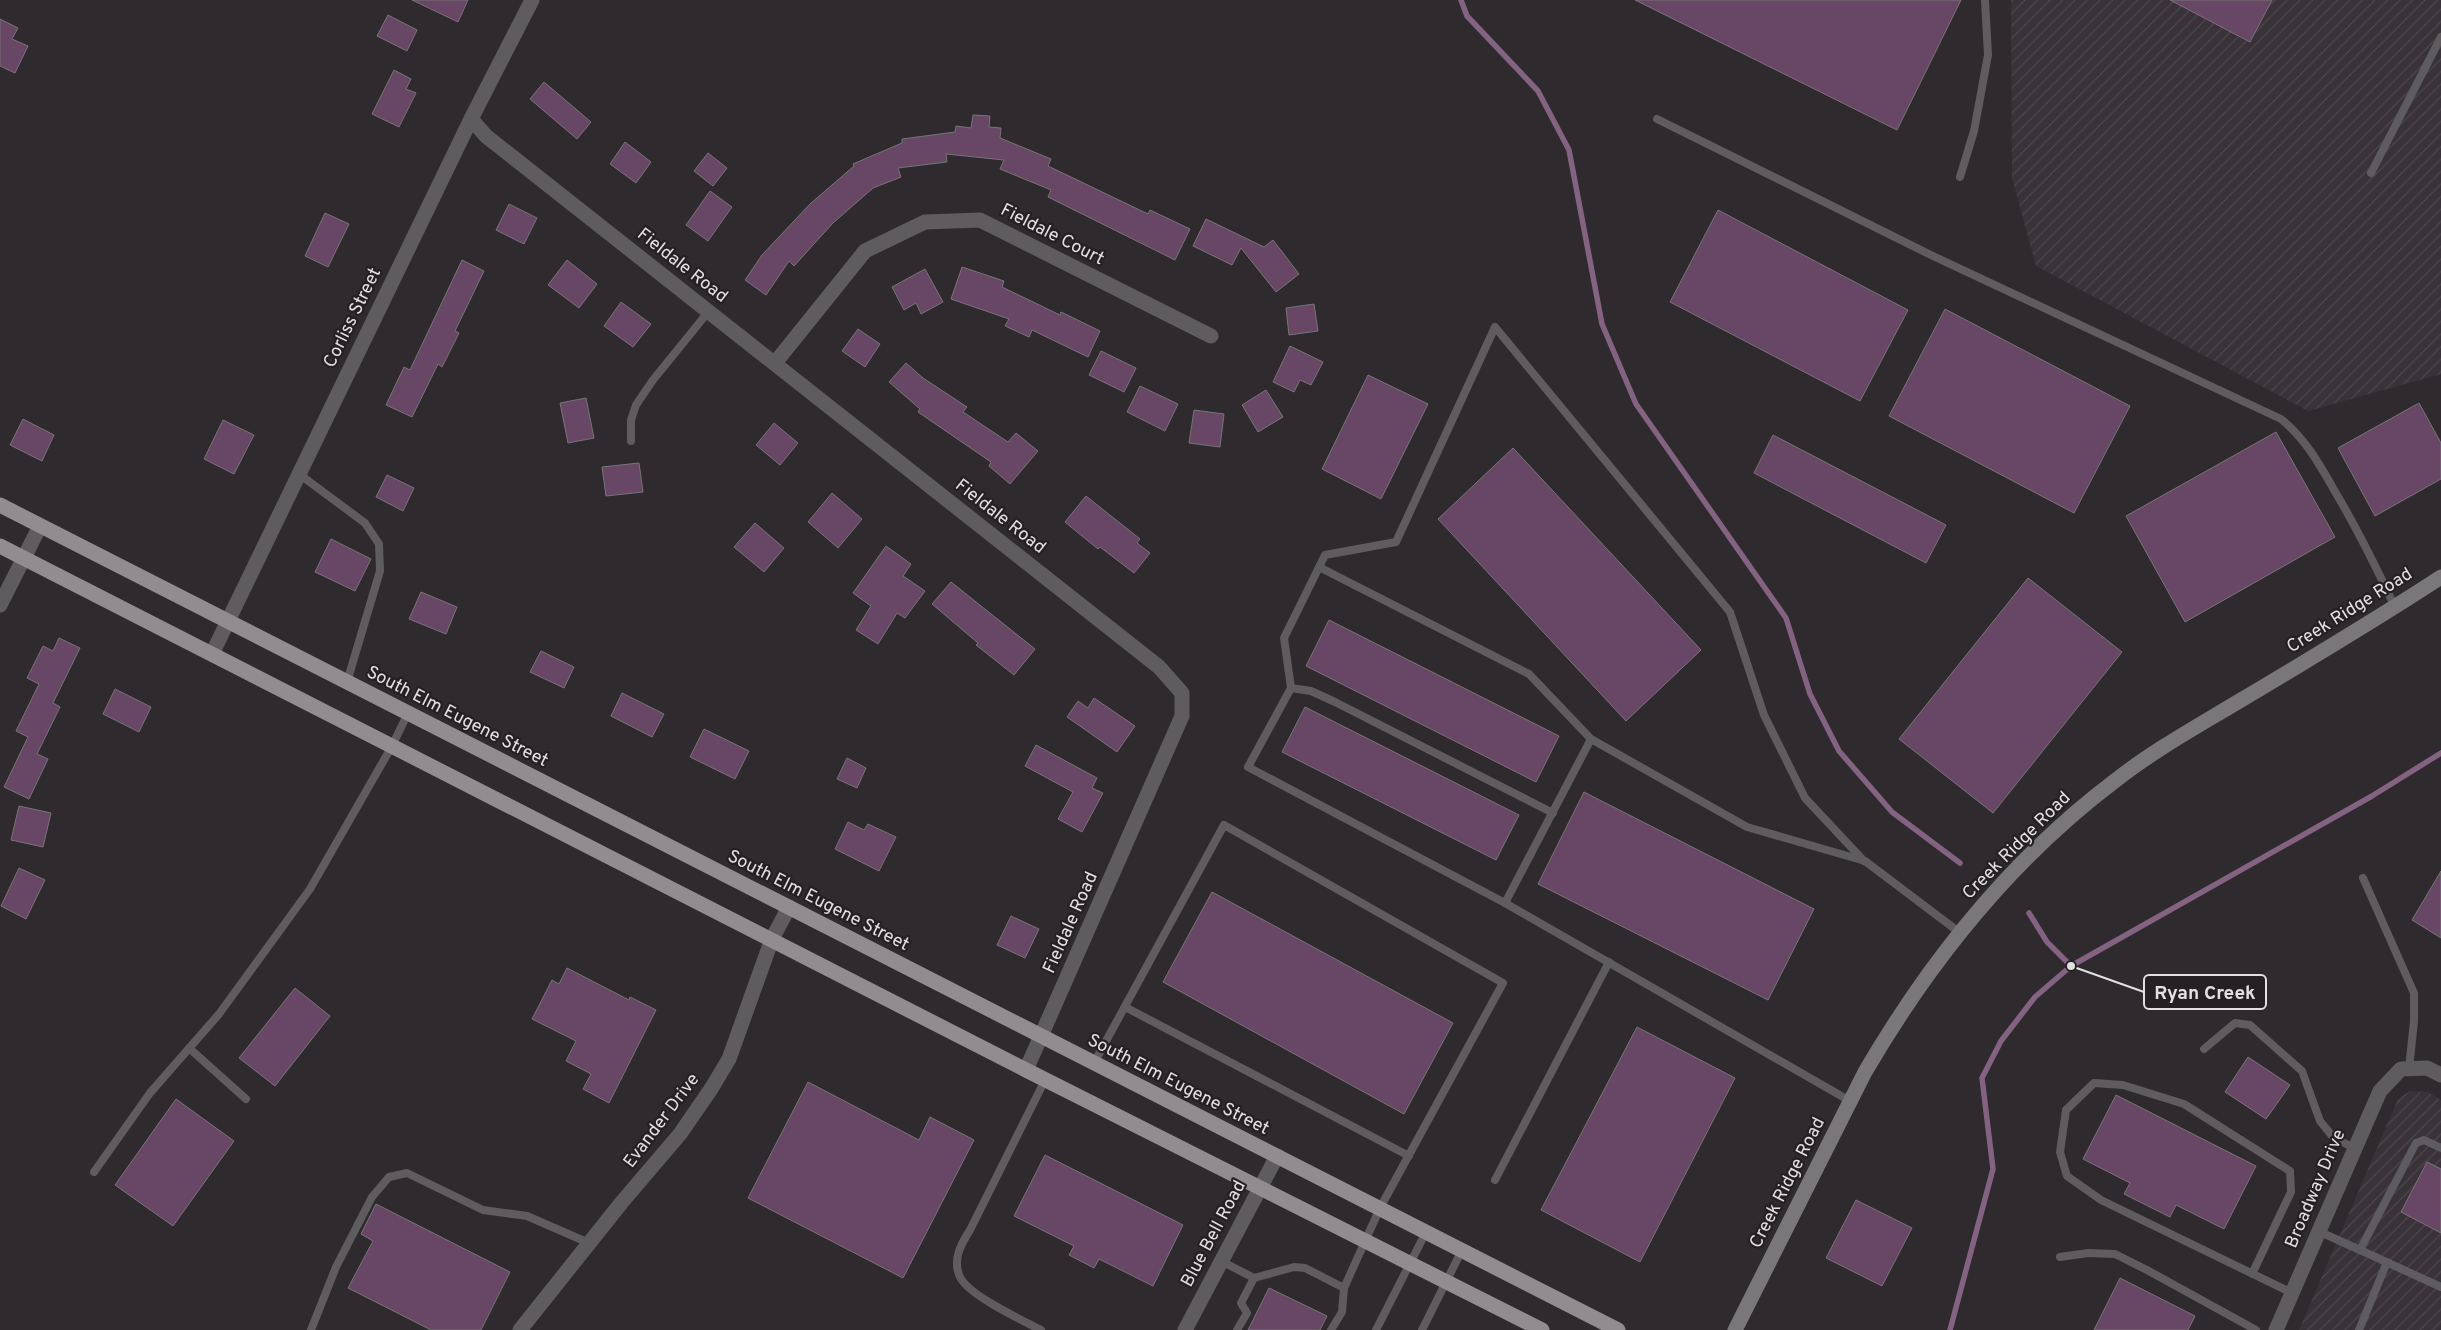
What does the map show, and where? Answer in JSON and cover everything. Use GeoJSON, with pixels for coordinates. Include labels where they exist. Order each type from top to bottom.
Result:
{"type":"FeatureCollection","features":[{"type":"Feature","properties":{"kind":"main road","name":"South Elm Eugene Street"},"geometry":{"type":"LineString","coordinates":[[0,505],[1618,1330]]}},
{"type":"Feature","properties":{"kind":"main road"},"geometry":{"type":"LineString","coordinates":[[0,546],[1045,1080],[1542,1330]]}},
{"type":"Feature","properties":{"kind":"main road","name":"Creek Ridge Road"},"geometry":{"type":"LineString","coordinates":[[1735,1330],[1850,1101],[1901,1012],[1959,932],[2004,880],[2073,814],[2117,779],[2208,720],[2395,607],[2441,577]]}},
{"type":"Feature","properties":{"kind":"street","name":"Corliss Street"},"geometry":{"type":"LineString","coordinates":[[212,654],[470,119],[532,0]]}},
{"type":"Feature","properties":{"kind":"street","name":"Fieldale Road"},"geometry":{"type":"LineString","coordinates":[[470,119],[486,136],[1159,667],[1182,693],[1182,716],[1026,1070]]}},
{"type":"Feature","properties":{"kind":"street","name":"Fieldale Court"},"geometry":{"type":"LineString","coordinates":[[775,364],[865,251],[925,222],[980,220],[1211,336]]}},
{"type":"Feature","properties":{"kind":"street"},"geometry":{"type":"LineString","coordinates":[[0,604],[40,526]]}},
{"type":"Feature","properties":{"kind":"street","name":"Evander Drive"},"geometry":{"type":"LineString","coordinates":[[520,1330],[589,1243],[680,1134],[711,1090],[729,1059],[772,939],[789,907]]}},
{"type":"Feature","properties":{"kind":"street"},"geometry":{"type":"LineString","coordinates":[[2405,1069],[2427,1068],[2441,1075]]}},
{"type":"Feature","properties":{"kind":"street","name":"Broadway Drive"},"geometry":{"type":"LineString","coordinates":[[2276,1330],[2380,1091],[2405,1069]]}},
{"type":"Feature","properties":{"kind":"street","name":"Blue Bell Road"},"geometry":{"type":"LineString","coordinates":[[1185,1330],[1277,1156]]}},
{"type":"Feature","properties":{"kind":"lane"},"geometry":{"type":"LineString","coordinates":[[1960,178],[1974,131],[1988,55],[1985,0]]}},
{"type":"Feature","properties":{"kind":"lane"},"geometry":{"type":"LineString","coordinates":[[2371,173],[2441,37]]}},
{"type":"Feature","properties":{"kind":"lane"},"geometry":{"type":"LineString","coordinates":[[1657,119],[1935,257],[2281,420],[2302,438],[2318,462],[2366,546],[2395,607]]}},
{"type":"Feature","properties":{"kind":"lane"},"geometry":{"type":"LineString","coordinates":[[631,441],[632,420],[636,405],[653,380],[709,311]]}},
{"type":"Feature","properties":{"kind":"lane"},"geometry":{"type":"LineString","coordinates":[[1850,1101],[1505,903],[1248,767],[1291,688],[1284,638],[1325,555],[1396,542],[1495,327],[1730,612],[1764,715],[1805,798],[1864,861],[1959,932]]}},
{"type":"Feature","properties":{"kind":"lane"},"geometry":{"type":"LineString","coordinates":[[299,474],[365,523],[379,544],[380,571],[347,682]]}},
{"type":"Feature","properties":{"kind":"lane"},"geometry":{"type":"LineString","coordinates":[[1319,567],[1529,674],[1591,739],[1747,827],[1864,861]]}},
{"type":"Feature","properties":{"kind":"lane"},"geometry":{"type":"LineString","coordinates":[[1291,688],[1311,691],[1335,702],[1553,813]]}},
{"type":"Feature","properties":{"kind":"lane"},"geometry":{"type":"LineString","coordinates":[[94,1172],[150,1093],[219,1014],[310,889],[392,746],[408,713]]}},
{"type":"Feature","properties":{"kind":"lane"},"geometry":{"type":"LineString","coordinates":[[1505,903],[1591,739]]}},
{"type":"Feature","properties":{"kind":"lane"},"geometry":{"type":"LineString","coordinates":[[1094,1063],[1224,825],[1504,983],[1380,1208],[1344,1288],[1342,1312],[1331,1330]]}},
{"type":"Feature","properties":{"kind":"lane"},"geometry":{"type":"LineString","coordinates":[[2363,878],[2414,993],[2414,1021],[2405,1069]]}},
{"type":"Feature","properties":{"kind":"lane"},"geometry":{"type":"LineString","coordinates":[[1495,1180],[1609,962]]}},
{"type":"Feature","properties":{"kind":"lane"},"geometry":{"type":"LineString","coordinates":[[1125,1007],[1409,1156]]}},
{"type":"Feature","properties":{"kind":"lane"},"geometry":{"type":"LineString","coordinates":[[2204,1049],[2235,1023],[2250,1025],[2302,1072],[2320,1121],[2333,1138],[2354,1148]]}},
{"type":"Feature","properties":{"kind":"lane"},"geometry":{"type":"LineString","coordinates":[[189,1048],[246,1099]]}},
{"type":"Feature","properties":{"kind":"lane"},"geometry":{"type":"LineString","coordinates":[[1040,1330],[979,1296],[960,1278],[956,1261],[960,1244],[970,1230],[1045,1080]]}},
{"type":"Feature","properties":{"kind":"lane"},"geometry":{"type":"LineString","coordinates":[[2252,1274],[2291,1192],[2290,1171],[2184,1104],[2122,1084],[2094,1083],[2066,1110],[2060,1152],[2067,1176],[2101,1200],[2252,1274],[2292,1293]]}},
{"type":"Feature","properties":{"kind":"lane"},"geometry":{"type":"LineString","coordinates":[[2360,1250],[2416,1143],[2424,1140],[2441,1148]]}},
{"type":"Feature","properties":{"kind":"lane"},"geometry":{"type":"LineString","coordinates":[[311,1330],[336,1268],[372,1197],[389,1177],[407,1173],[483,1210],[528,1216],[589,1243]]}},
{"type":"Feature","properties":{"kind":"lane"},"geometry":{"type":"LineString","coordinates":[[2318,1231],[2441,1287]]}},
{"type":"Feature","properties":{"kind":"lane"},"geometry":{"type":"LineString","coordinates":[[1376,1330],[1426,1232]]}},
{"type":"Feature","properties":{"kind":"lane"},"geometry":{"type":"LineString","coordinates":[[1422,1330],[1462,1250]]}},
{"type":"Feature","properties":{"kind":"lane"},"geometry":{"type":"LineString","coordinates":[[2060,1257],[2088,1253],[2115,1254],[2148,1270],[2256,1330]]}},
{"type":"Feature","properties":{"kind":"lane"},"geometry":{"type":"LineString","coordinates":[[1221,1261],[1254,1278],[1294,1267],[1305,1268],[1344,1288]]}},
{"type":"Feature","properties":{"kind":"lane"},"geometry":{"type":"LineString","coordinates":[[2359,1330],[2387,1262]]}},
{"type":"Feature","properties":{"kind":"lane"},"geometry":{"type":"LineString","coordinates":[[1238,1330],[1246,1313],[1241,1303],[1254,1278]]}},
{"type":"Feature","properties":{"kind":"shaded area"},"geometry":{"type":"Polygon","coordinates":[[[2011,0],[2441,0],[2441,374],[2308,411],[2036,266],[2012,178],[2011,0]]]}},
{"type":"Feature","properties":{"kind":"shaded area"},"geometry":{"type":"Polygon","coordinates":[[[2410,1091],[2428,1092],[2441,1100],[2441,1330],[2299,1330],[2398,1099],[2410,1091]]]}},
{"type":"Feature","properties":{"kind":"building"},"geometry":{"type":"Polygon","coordinates":[[[412,0],[468,0],[458,22],[412,0]]]}},
{"type":"Feature","properties":{"kind":"building"},"geometry":{"type":"Polygon","coordinates":[[[1635,0],[1961,0],[1897,130],[1635,0]]]}},
{"type":"Feature","properties":{"kind":"building"},"geometry":{"type":"Polygon","coordinates":[[[2170,0],[2272,0],[2250,42],[2170,0]]]}},
{"type":"Feature","properties":{"kind":"building"},"geometry":{"type":"Polygon","coordinates":[[[388,15],[417,30],[407,51],[377,36],[388,15]]]}},
{"type":"Feature","properties":{"kind":"building"},"geometry":{"type":"Polygon","coordinates":[[[0,19],[18,28],[12,39],[28,46],[15,73],[0,66],[0,19]]]}},
{"type":"Feature","properties":{"kind":"building"},"geometry":{"type":"Polygon","coordinates":[[[394,70],[411,79],[406,89],[416,93],[399,127],[372,114],[394,70]]]}},
{"type":"Feature","properties":{"kind":"building"},"geometry":{"type":"Polygon","coordinates":[[[544,82],[591,122],[577,139],[530,99],[544,82]]]}},
{"type":"Feature","properties":{"kind":"building"},"geometry":{"type":"Polygon","coordinates":[[[973,115],[990,116],[989,127],[1001,128],[1000,138],[1051,159],[1048,166],[1148,214],[1150,210],[1190,229],[1175,260],[1048,197],[1051,190],[1000,169],[1004,160],[946,154],[947,162],[898,168],[901,177],[873,188],[833,223],[794,266],[789,261],[766,295],[745,280],[762,255],[810,204],[854,166],[853,164],[902,143],[902,139],[955,132],[956,126],[971,128],[973,115]]]}},
{"type":"Feature","properties":{"kind":"building"},"geometry":{"type":"Polygon","coordinates":[[[625,142],[651,162],[636,183],[610,164],[625,142]]]}},
{"type":"Feature","properties":{"kind":"building"},"geometry":{"type":"Polygon","coordinates":[[[708,153],[727,168],[713,186],[694,171],[708,153]]]}},
{"type":"Feature","properties":{"kind":"building"},"geometry":{"type":"Polygon","coordinates":[[[710,191],[732,207],[708,241],[686,225],[710,191]]]}},
{"type":"Feature","properties":{"kind":"building"},"geometry":{"type":"Polygon","coordinates":[[[509,204],[537,218],[524,244],[496,230],[509,204]]]}},
{"type":"Feature","properties":{"kind":"building"},"geometry":{"type":"Polygon","coordinates":[[[1718,210],[1908,310],[1860,401],[1670,302],[1718,210]]]}},
{"type":"Feature","properties":{"kind":"building"},"geometry":{"type":"Polygon","coordinates":[[[325,213],[349,224],[328,267],[305,256],[325,213]]]}},
{"type":"Feature","properties":{"kind":"building"},"geometry":{"type":"Polygon","coordinates":[[[1206,219],[1264,247],[1273,240],[1299,274],[1276,292],[1241,248],[1232,265],[1193,246],[1206,219]]]}},
{"type":"Feature","properties":{"kind":"building"},"geometry":{"type":"Polygon","coordinates":[[[462,260],[484,271],[455,331],[459,333],[442,367],[438,364],[412,417],[386,405],[404,367],[410,370],[462,260]]]}},
{"type":"Feature","properties":{"kind":"building"},"geometry":{"type":"Polygon","coordinates":[[[567,260],[597,284],[579,308],[548,285],[567,260]]]}},
{"type":"Feature","properties":{"kind":"building"},"geometry":{"type":"Polygon","coordinates":[[[962,267],[1004,281],[1002,287],[1060,315],[1061,312],[1100,331],[1088,357],[1032,330],[1029,337],[1005,326],[1009,319],[951,299],[962,267]]]}},
{"type":"Feature","properties":{"kind":"building"},"geometry":{"type":"Polygon","coordinates":[[[925,269],[943,302],[921,314],[916,303],[904,310],[892,287],[925,269]]]}},
{"type":"Feature","properties":{"kind":"building"},"geometry":{"type":"Polygon","coordinates":[[[621,302],[651,324],[633,347],[604,326],[621,302]]]}},
{"type":"Feature","properties":{"kind":"building"},"geometry":{"type":"Polygon","coordinates":[[[1314,304],[1318,331],[1289,335],[1286,308],[1314,304]]]}},
{"type":"Feature","properties":{"kind":"building"},"geometry":{"type":"Polygon","coordinates":[[[1945,309],[2130,406],[2074,513],[1889,416],[1945,309]]]}},
{"type":"Feature","properties":{"kind":"building"},"geometry":{"type":"Polygon","coordinates":[[[858,329],[880,344],[865,367],[842,351],[858,329]]]}},
{"type":"Feature","properties":{"kind":"building"},"geometry":{"type":"Polygon","coordinates":[[[1290,346],[1323,362],[1311,385],[1300,380],[1294,392],[1273,382],[1290,346]]]}},
{"type":"Feature","properties":{"kind":"building"},"geometry":{"type":"Polygon","coordinates":[[[1101,351],[1136,368],[1124,392],[1089,375],[1101,351]]]}},
{"type":"Feature","properties":{"kind":"building"},"geometry":{"type":"Polygon","coordinates":[[[906,363],[923,378],[967,407],[963,412],[1008,442],[1016,433],[1038,451],[1010,484],[989,466],[991,462],[918,412],[920,409],[889,382],[906,363]]]}},
{"type":"Feature","properties":{"kind":"building"},"geometry":{"type":"Polygon","coordinates":[[[1368,375],[1428,404],[1381,499],[1322,469],[1368,375]]]}},
{"type":"Feature","properties":{"kind":"building"},"geometry":{"type":"Polygon","coordinates":[[[1140,386],[1178,404],[1165,431],[1127,412],[1140,386]]]}},
{"type":"Feature","properties":{"kind":"building"},"geometry":{"type":"Polygon","coordinates":[[[1266,390],[1283,417],[1258,432],[1242,405],[1266,390]]]}},
{"type":"Feature","properties":{"kind":"building"},"geometry":{"type":"Polygon","coordinates":[[[586,398],[594,438],[568,443],[560,403],[586,398]]]}},
{"type":"Feature","properties":{"kind":"building"},"geometry":{"type":"Polygon","coordinates":[[[2419,403],[2441,443],[2441,479],[2375,516],[2338,448],[2419,403]]]}},
{"type":"Feature","properties":{"kind":"building"},"geometry":{"type":"Polygon","coordinates":[[[1194,410],[1224,414],[1220,447],[1189,443],[1194,410]]]}},
{"type":"Feature","properties":{"kind":"building"},"geometry":{"type":"Polygon","coordinates":[[[23,419],[54,435],[42,461],[10,445],[23,419]]]}},
{"type":"Feature","properties":{"kind":"building"},"geometry":{"type":"Polygon","coordinates":[[[223,420],[254,435],[234,474],[204,459],[223,420]]]}},
{"type":"Feature","properties":{"kind":"building"},"geometry":{"type":"Polygon","coordinates":[[[774,423],[798,443],[780,465],[756,445],[774,423]]]}},
{"type":"Feature","properties":{"kind":"building"},"geometry":{"type":"Polygon","coordinates":[[[2276,432],[2335,537],[2185,622],[2126,516],[2276,432]]]}},
{"type":"Feature","properties":{"kind":"building"},"geometry":{"type":"Polygon","coordinates":[[[1773,435],[1946,525],[1926,563],[1754,473],[1773,435]]]}},
{"type":"Feature","properties":{"kind":"building"},"geometry":{"type":"Polygon","coordinates":[[[1513,448],[1701,650],[1626,721],[1438,519],[1513,448]]]}},
{"type":"Feature","properties":{"kind":"building"},"geometry":{"type":"Polygon","coordinates":[[[639,463],[643,492],[606,496],[602,467],[639,463]]]}},
{"type":"Feature","properties":{"kind":"building"},"geometry":{"type":"Polygon","coordinates":[[[387,475],[414,488],[403,511],[376,497],[387,475]]]}},
{"type":"Feature","properties":{"kind":"building"},"geometry":{"type":"Polygon","coordinates":[[[832,493],[862,519],[838,548],[808,522],[832,493]]]}},
{"type":"Feature","properties":{"kind":"building"},"geometry":{"type":"Polygon","coordinates":[[[1086,496],[1140,539],[1137,543],[1150,553],[1134,573],[1100,547],[1098,549],[1065,522],[1086,496]]]}},
{"type":"Feature","properties":{"kind":"building"},"geometry":{"type":"Polygon","coordinates":[[[755,523],[784,548],[764,572],[734,547],[755,523]]]}},
{"type":"Feature","properties":{"kind":"building"},"geometry":{"type":"Polygon","coordinates":[[[331,539],[371,559],[355,591],[315,572],[331,539]]]}},
{"type":"Feature","properties":{"kind":"building"},"geometry":{"type":"Polygon","coordinates":[[[886,546],[911,564],[903,576],[925,591],[905,618],[897,613],[878,644],[856,630],[871,606],[853,593],[886,546]]]}},
{"type":"Feature","properties":{"kind":"building"},"geometry":{"type":"Polygon","coordinates":[[[2028,578],[2122,652],[1993,813],[1899,739],[2028,578]]]}},
{"type":"Feature","properties":{"kind":"building"},"geometry":{"type":"Polygon","coordinates":[[[951,582],[1035,649],[1014,675],[976,645],[978,643],[932,604],[951,582]]]}},
{"type":"Feature","properties":{"kind":"building"},"geometry":{"type":"Polygon","coordinates":[[[421,592],[457,607],[446,634],[409,619],[421,592]]]}},
{"type":"Feature","properties":{"kind":"building"},"geometry":{"type":"Polygon","coordinates":[[[1329,620],[1559,736],[1536,782],[1306,666],[1329,620]]]}},
{"type":"Feature","properties":{"kind":"building"},"geometry":{"type":"Polygon","coordinates":[[[59,638],[80,648],[53,703],[60,707],[37,754],[48,759],[29,799],[4,787],[28,737],[16,731],[39,684],[27,678],[43,646],[53,651],[59,638]]]}},
{"type":"Feature","properties":{"kind":"building"},"geometry":{"type":"Polygon","coordinates":[[[541,651],[574,667],[564,688],[530,672],[541,651]]]}},
{"type":"Feature","properties":{"kind":"building"},"geometry":{"type":"Polygon","coordinates":[[[115,689],[151,707],[139,732],[103,714],[115,689]]]}},
{"type":"Feature","properties":{"kind":"building"},"geometry":{"type":"Polygon","coordinates":[[[622,693],[664,714],[652,737],[611,716],[622,693]]]}},
{"type":"Feature","properties":{"kind":"building"},"geometry":{"type":"Polygon","coordinates":[[[1094,698],[1135,726],[1117,752],[1067,717],[1078,701],[1088,708],[1094,698]]]}},
{"type":"Feature","properties":{"kind":"building"},"geometry":{"type":"Polygon","coordinates":[[[1305,707],[1519,815],[1496,860],[1282,752],[1305,707]]]}},
{"type":"Feature","properties":{"kind":"building"},"geometry":{"type":"Polygon","coordinates":[[[704,729],[749,751],[735,779],[690,757],[704,729]]]}},
{"type":"Feature","properties":{"kind":"building"},"geometry":{"type":"Polygon","coordinates":[[[1036,745],[1097,778],[1092,788],[1103,793],[1082,832],[1058,819],[1073,792],[1025,766],[1036,745]]]}},
{"type":"Feature","properties":{"kind":"building"},"geometry":{"type":"Polygon","coordinates":[[[847,758],[866,768],[857,788],[837,779],[847,758]]]}},
{"type":"Feature","properties":{"kind":"building"},"geometry":{"type":"Polygon","coordinates":[[[1584,792],[1814,909],[1768,1000],[1538,884],[1584,792]]]}},
{"type":"Feature","properties":{"kind":"building"},"geometry":{"type":"Polygon","coordinates":[[[19,806],[51,813],[43,847],[11,840],[19,806]]]}},
{"type":"Feature","properties":{"kind":"building"},"geometry":{"type":"Polygon","coordinates":[[[848,822],[864,830],[868,824],[896,837],[879,871],[835,849],[848,822]]]}},
{"type":"Feature","properties":{"kind":"building"},"geometry":{"type":"Polygon","coordinates":[[[19,868],[45,880],[26,919],[1,906],[19,868]]]}},
{"type":"Feature","properties":{"kind":"building"},"geometry":{"type":"Polygon","coordinates":[[[2441,871],[2441,938],[2412,920],[2441,871]]]}},
{"type":"Feature","properties":{"kind":"building"},"geometry":{"type":"Polygon","coordinates":[[[1212,892],[1453,1023],[1404,1114],[1163,982],[1212,892]]]}},
{"type":"Feature","properties":{"kind":"building"},"geometry":{"type":"Polygon","coordinates":[[[1011,916],[1039,929],[1025,958],[997,945],[1011,916]]]}},
{"type":"Feature","properties":{"kind":"building"},"geometry":{"type":"Polygon","coordinates":[[[567,968],[629,1000],[630,997],[656,1010],[609,1103],[583,1089],[591,1074],[566,1061],[576,1041],[532,1019],[552,980],[559,984],[567,968]]]}},
{"type":"Feature","properties":{"kind":"building"},"geometry":{"type":"Polygon","coordinates":[[[295,988],[330,1016],[275,1086],[239,1058],[295,988]]]}},
{"type":"Feature","properties":{"kind":"building"},"geometry":{"type":"Polygon","coordinates":[[[1637,1027],[1735,1078],[1640,1262],[1541,1210],[1637,1027]]]}},
{"type":"Feature","properties":{"kind":"building"},"geometry":{"type":"Polygon","coordinates":[[[2248,1057],[2290,1085],[2266,1119],[2225,1092],[2248,1057]]]}},
{"type":"Feature","properties":{"kind":"building"},"geometry":{"type":"Polygon","coordinates":[[[808,1082],[919,1140],[930,1117],[974,1140],[903,1278],[748,1198],[808,1082]]]}},
{"type":"Feature","properties":{"kind":"building"},"geometry":{"type":"Polygon","coordinates":[[[2116,1095],[2256,1166],[2224,1229],[2176,1205],[2170,1217],[2124,1194],[2130,1183],[2083,1159],[2116,1095]]]}},
{"type":"Feature","properties":{"kind":"building"},"geometry":{"type":"Polygon","coordinates":[[[176,1099],[234,1141],[173,1226],[115,1185],[176,1099]]]}},
{"type":"Feature","properties":{"kind":"building"},"geometry":{"type":"Polygon","coordinates":[[[1045,1155],[1183,1225],[1153,1286],[1099,1259],[1094,1268],[1069,1255],[1074,1246],[1014,1216],[1045,1155]]]}},
{"type":"Feature","properties":{"kind":"building"},"geometry":{"type":"Polygon","coordinates":[[[2427,1162],[2441,1169],[2441,1233],[2401,1212],[2427,1162]]]}},
{"type":"Feature","properties":{"kind":"building"},"geometry":{"type":"Polygon","coordinates":[[[1856,1200],[1912,1228],[1882,1286],[1826,1258],[1856,1200]]]}},
{"type":"Feature","properties":{"kind":"building"},"geometry":{"type":"Polygon","coordinates":[[[376,1204],[510,1272],[481,1330],[431,1330],[348,1288],[373,1241],[361,1234],[376,1204]]]}},
{"type":"Feature","properties":{"kind":"building"},"geometry":{"type":"Polygon","coordinates":[[[2120,1278],[2195,1316],[2188,1330],[2094,1330],[2120,1278]]]}},
{"type":"Feature","properties":{"kind":"building"},"geometry":{"type":"Polygon","coordinates":[[[1269,1288],[1327,1316],[1320,1330],[1248,1330],[1269,1288]]]}},
{"type":"Feature","properties":{"kind":"waterway"},"geometry":{"type":"LineString","coordinates":[[1461,0],[1467,16],[1538,91],[1569,150],[1602,324],[1636,404],[1786,618],[1810,694],[1839,751],[1892,812],[1960,863]]}},
{"type":"Feature","properties":{"kind":"waterway"},"geometry":{"type":"LineString","coordinates":[[1950,1330],[1993,1169],[1982,1078],[2001,1041],[2035,997],[2071,966],[2372,796],[2441,753]]}},
{"type":"Feature","properties":{"kind":"waterway"},"geometry":{"type":"LineString","coordinates":[[2029,913],[2047,942],[2071,966]]}},
{"type":"Feature","properties":{"kind":"place","name":"Ryan Creek"},"geometry":{"type":"Point","coordinates":[2071,966]}}]}
